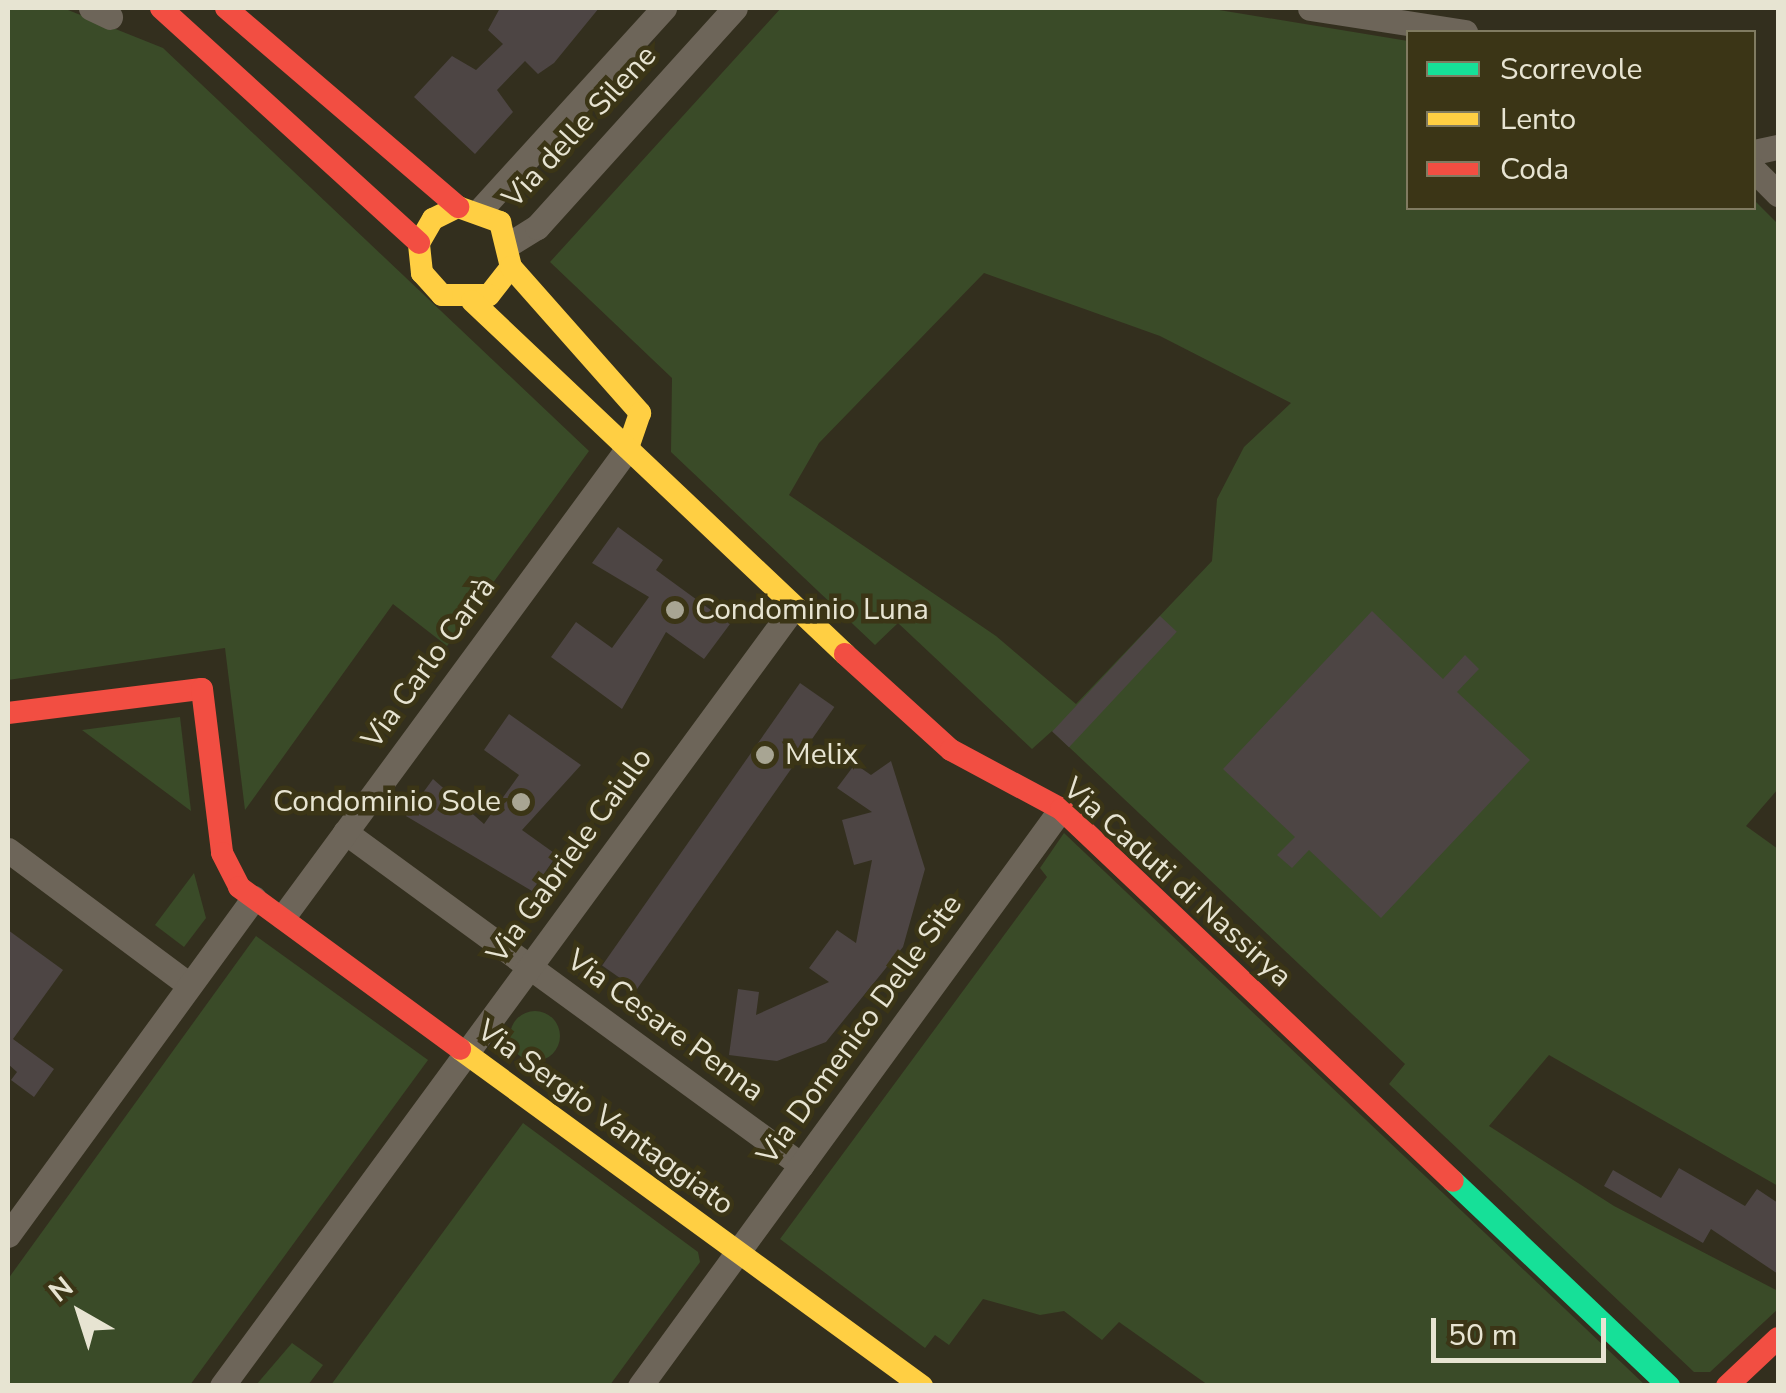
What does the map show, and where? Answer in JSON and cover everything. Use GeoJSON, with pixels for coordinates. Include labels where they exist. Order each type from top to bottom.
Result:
{"type":"FeatureCollection","features":[{"type":"Feature","properties":{"kind":"street","name":"Via Caduti di Nassirya"},"geometry":{"type":"LineString","coordinates":[[161,8],[419,243],[432,284],[472,301],[605,436],[628,448],[794,608],[952,750],[1061,809],[1669,1386]]}},
{"type":"Feature","properties":{"kind":"street","name":"Via delle Silene"},"geometry":{"type":"LineString","coordinates":[[469,208],[664,8]]}},
{"type":"Feature","properties":{"kind":"street","name":"Via delle Silene"},"geometry":{"type":"LineString","coordinates":[[511,255],[735,8]]}},
{"type":"Feature","properties":{"kind":"street"},"geometry":{"type":"LineString","coordinates":[[1310,8],[1452,30]]}},
{"type":"Feature","properties":{"kind":"street"},"geometry":{"type":"LineString","coordinates":[[236,11],[469,208],[640,412],[628,448]]}},
{"type":"Feature","properties":{"kind":"street"},"geometry":{"type":"LineString","coordinates":[[1756,172],[1778,194]]}},
{"type":"Feature","properties":{"kind":"street"},"geometry":{"type":"LineString","coordinates":[[419,243],[433,219],[469,208]]}},
{"type":"Feature","properties":{"kind":"street"},"geometry":{"type":"LineString","coordinates":[[472,301],[511,255]]}},
{"type":"Feature","properties":{"kind":"street","name":"Via Carlo Carrà"},"geometry":{"type":"LineString","coordinates":[[282,917],[628,448]]}},
{"type":"Feature","properties":{"kind":"street","name":"Via Gabriele Caiulo"},"geometry":{"type":"LineString","coordinates":[[222,1386],[794,608]]}},
{"type":"Feature","properties":{"kind":"street"},"geometry":{"type":"LineString","coordinates":[[8,713],[202,689],[222,853],[254,898],[8,1235]]}},
{"type":"Feature","properties":{"kind":"street","name":"Via Domenico Delle Site"},"geometry":{"type":"LineString","coordinates":[[640,1386],[1061,809]]}},
{"type":"Feature","properties":{"kind":"street","name":"Via Cesare Penna"},"geometry":{"type":"LineString","coordinates":[[345,832],[801,1166]]}},
{"type":"Feature","properties":{"kind":"street"},"geometry":{"type":"LineString","coordinates":[[8,850],[188,984]]}},
{"type":"Feature","properties":{"kind":"street","name":"Via Sergio Vantaggiato"},"geometry":{"type":"LineString","coordinates":[[254,898],[922,1386]]}},
{"type":"Feature","properties":{"kind":"street"},"geometry":{"type":"LineString","coordinates":[[1727,1386],[1778,1338]]}},
{"type":"Feature","properties":{"kind":"green space"},"geometry":{"type":"Polygon","coordinates":[[[8,8],[63,8],[163,48],[589,451],[447,646],[393,604],[245,810],[225,648],[8,680],[8,8]]]}},
{"type":"Feature","properties":{"kind":"green space"},"geometry":{"type":"Polygon","coordinates":[[[781,8],[1207,8],[1406,41],[1406,210],[1756,210],[1756,202],[1778,224],[1778,789],[1746,826],[1778,849],[1778,1186],[1549,1055],[1489,1126],[1614,1206],[1778,1291],[1778,1309],[1710,1372],[1694,1372],[1389,1084],[1405,1064],[1052,731],[1032,749],[898,623],[875,645],[671,452],[672,378],[550,262],[781,8]],[[984,273],[819,443],[789,495],[996,636],[1076,704],[1212,561],[1217,499],[1244,447],[1291,403],[1160,336],[984,273]]]}},
{"type":"Feature","properties":{"kind":"green space"},"geometry":{"type":"Polygon","coordinates":[[[180,717],[191,811],[82,730],[180,717]]]}},
{"type":"Feature","properties":{"kind":"green space"},"geometry":{"type":"Polygon","coordinates":[[[1064,833],[1645,1385],[1208,1385],[1119,1322],[1102,1340],[1064,1311],[1040,1315],[983,1299],[949,1345],[935,1335],[925,1348],[780,1239],[1047,877],[1040,868],[1064,833]]]}},
{"type":"Feature","properties":{"kind":"green space"},"geometry":{"type":"Polygon","coordinates":[[[194,873],[206,918],[184,947],[155,925],[194,873]]]}},
{"type":"Feature","properties":{"kind":"green space"},"geometry":{"type":"Polygon","coordinates":[[[256,936],[428,1060],[190,1385],[8,1385],[8,1279],[256,936]]]}},
{"type":"Feature","properties":{"kind":"green space"},"geometry":{"type":"Polygon","coordinates":[[[535,1011],[552,1019],[560,1036],[552,1053],[535,1061],[518,1053],[510,1036],[518,1019],[535,1011]]]}},
{"type":"Feature","properties":{"kind":"green space"},"geometry":{"type":"Polygon","coordinates":[[[523,1123],[698,1252],[700,1262],[610,1385],[331,1385],[523,1123]]]}},
{"type":"Feature","properties":{"kind":"green space"},"geometry":{"type":"Polygon","coordinates":[[[292,1343],[323,1365],[308,1385],[256,1385],[292,1343]]]}},
{"type":"Feature","properties":{"kind":"building"},"geometry":{"type":"Polygon","coordinates":[[[500,8],[599,8],[554,63],[538,74],[525,61],[497,90],[513,112],[475,154],[414,97],[452,56],[476,70],[503,44],[488,30],[500,8]]]}},
{"type":"Feature","properties":{"kind":"building","name":"Condominio Luna"},"geometry":{"type":"Polygon","coordinates":[[[618,527],[663,560],[656,570],[730,624],[704,659],[666,632],[622,709],[551,657],[576,622],[612,648],[649,597],[592,563],[618,527]]]}},
{"type":"Feature","properties":{"kind":"building"},"geometry":{"type":"Polygon","coordinates":[[[1372,611],[1443,679],[1465,655],[1479,669],[1457,692],[1530,760],[1381,918],[1309,850],[1292,868],[1277,855],[1295,837],[1223,769],[1372,611]]]}},
{"type":"Feature","properties":{"kind":"building"},"geometry":{"type":"Polygon","coordinates":[[[1160,616],[1177,632],[1069,747],[1052,732],[1160,616]]]}},
{"type":"Feature","properties":{"kind":"building"},"geometry":{"type":"Polygon","coordinates":[[[800,683],[834,707],[637,990],[602,966],[800,683]]]}},
{"type":"Feature","properties":{"kind":"building","name":"Condominio Sole"},"geometry":{"type":"Polygon","coordinates":[[[509,714],[581,765],[522,830],[557,855],[532,891],[406,816],[433,779],[484,824],[519,775],[484,750],[509,714]]]}},
{"type":"Feature","properties":{"kind":"building"},"geometry":{"type":"Polygon","coordinates":[[[891,761],[925,869],[903,947],[826,1042],[777,1061],[729,1055],[738,989],[759,992],[756,1015],[829,982],[809,968],[837,930],[856,943],[872,860],[854,865],[842,820],[872,812],[837,788],[855,764],[871,775],[891,761]]]}},
{"type":"Feature","properties":{"kind":"building"},"geometry":{"type":"Polygon","coordinates":[[[8,930],[63,970],[13,1039],[54,1069],[34,1097],[11,1080],[17,1072],[8,1064],[8,930]]]}},
{"type":"Feature","properties":{"kind":"building"},"geometry":{"type":"Polygon","coordinates":[[[1679,1168],[1745,1206],[1757,1189],[1778,1203],[1778,1274],[1711,1229],[1703,1243],[1604,1186],[1613,1170],[1661,1198],[1679,1168]]]}},
{"type":"Feature","properties":{"kind":"traffic: fast"},"geometry":{"type":"LineString","coordinates":[[1453,1181],[1669,1386]]}},
{"type":"Feature","properties":{"kind":"traffic: slow"},"geometry":{"type":"LineString","coordinates":[[511,267],[489,295],[442,295],[422,273],[419,243],[433,219],[458,207],[500,222],[511,267],[640,413],[628,448]]}},
{"type":"Feature","properties":{"kind":"traffic: slow"},"geometry":{"type":"LineString","coordinates":[[472,301],[845,654]]}},
{"type":"Feature","properties":{"kind":"traffic: slow"},"geometry":{"type":"LineString","coordinates":[[460,1049],[922,1386]]}},
{"type":"Feature","properties":{"kind":"traffic: jam"},"geometry":{"type":"LineString","coordinates":[[161,8],[419,243]]}},
{"type":"Feature","properties":{"kind":"traffic: jam"},"geometry":{"type":"LineString","coordinates":[[226,8],[458,207]]}},
{"type":"Feature","properties":{"kind":"traffic: jam"},"geometry":{"type":"LineString","coordinates":[[845,654],[951,750],[1061,809],[1453,1181]]}},
{"type":"Feature","properties":{"kind":"traffic: jam"},"geometry":{"type":"LineString","coordinates":[[8,713],[202,689],[222,853],[239,887],[460,1049]]}},
{"type":"Feature","properties":{"kind":"traffic: jam"},"geometry":{"type":"LineString","coordinates":[[1727,1386],[1778,1338]]}},
{"type":"Feature","properties":{"kind":"place","name":"Condominio Luna"},"geometry":{"type":"Point","coordinates":[675,610]}},
{"type":"Feature","properties":{"kind":"place","name":"Melix"},"geometry":{"type":"Point","coordinates":[765,755]}},
{"type":"Feature","properties":{"kind":"place","name":"Condominio Sole"},"geometry":{"type":"Point","coordinates":[521,802]}}]}
